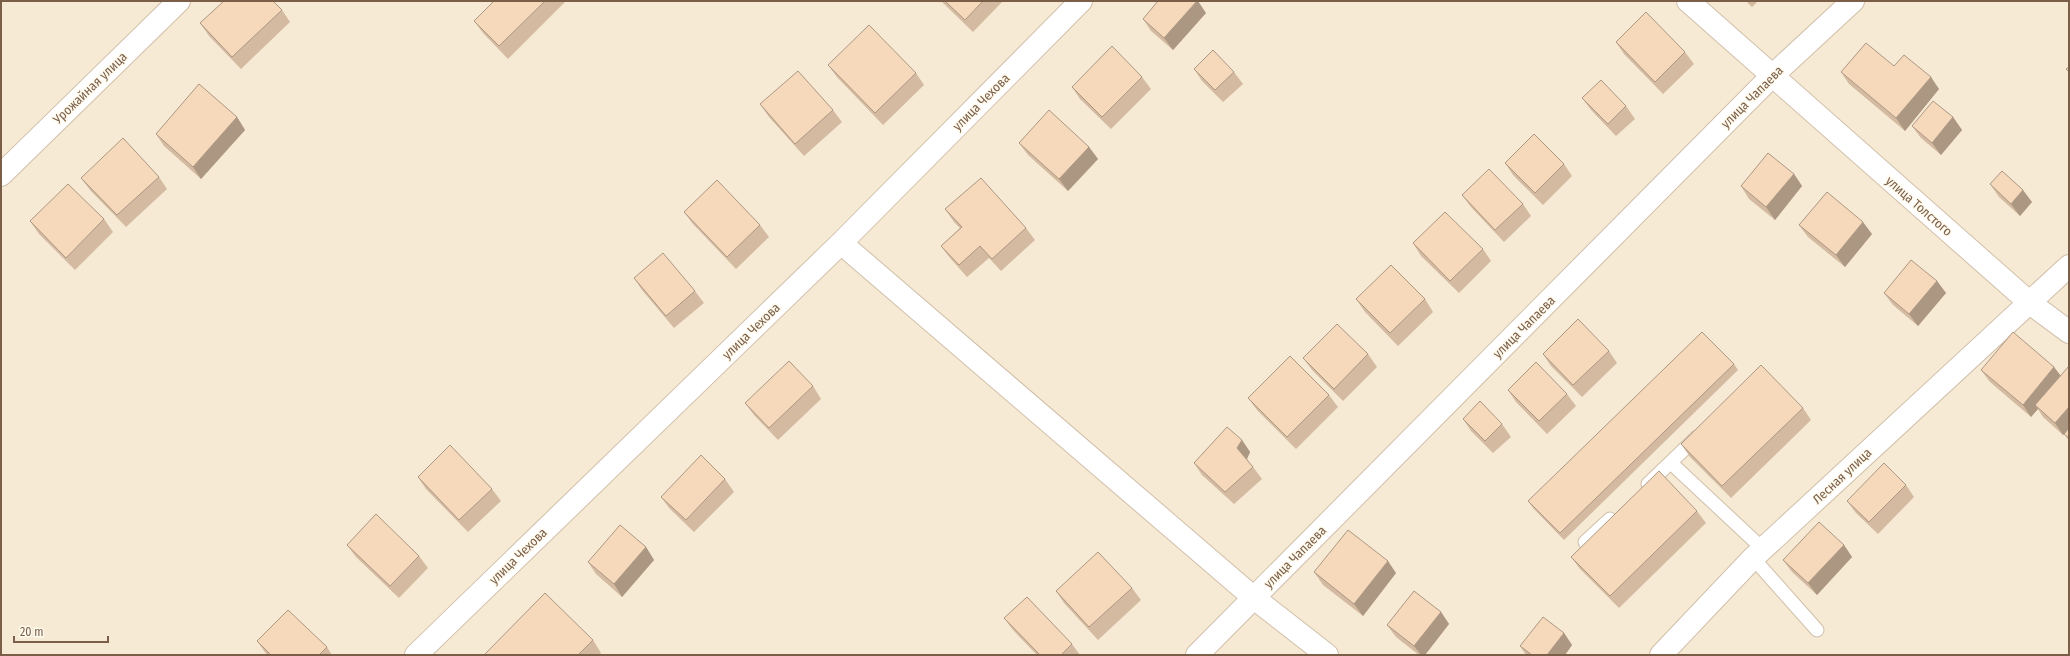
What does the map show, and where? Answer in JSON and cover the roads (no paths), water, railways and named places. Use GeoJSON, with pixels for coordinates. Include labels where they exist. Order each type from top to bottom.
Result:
{"type":"FeatureCollection","features":[{"type":"Feature","properties":{"kind":"street","name":"Урожайная улица"},"geometry":{"type":"LineString","coordinates":[[1,175],[179,1]]}},
{"type":"Feature","properties":{"kind":"street","name":"улица Чехова"},"geometry":{"type":"LineString","coordinates":[[416,655],[841,243],[1081,1]]}},
{"type":"Feature","properties":{"kind":"street","name":"улица Толстого"},"geometry":{"type":"LineString","coordinates":[[1688,1],[2030,303],[2069,332]]}},
{"type":"Feature","properties":{"kind":"street","name":"улица Чапаева"},"geometry":{"type":"LineString","coordinates":[[1197,655],[1772,76],[1853,1]]}},
{"type":"Feature","properties":{"kind":"street"},"geometry":{"type":"LineString","coordinates":[[841,243],[1254,598],[1328,655]]}},
{"type":"Feature","properties":{"kind":"street","name":"Лесная улица"},"geometry":{"type":"LineString","coordinates":[[1661,655],[1758,553],[2069,266]]}},
{"type":"Feature","properties":{"kind":"lane"},"geometry":{"type":"LineString","coordinates":[[1637,495],[1708,426]]}},
{"type":"Feature","properties":{"kind":"lane"},"geometry":{"type":"LineString","coordinates":[[1671,463],[1758,553],[1817,630]]}},
{"type":"Feature","properties":{"kind":"lane"},"geometry":{"type":"LineString","coordinates":[[1585,542],[1620,511]]}}]}
